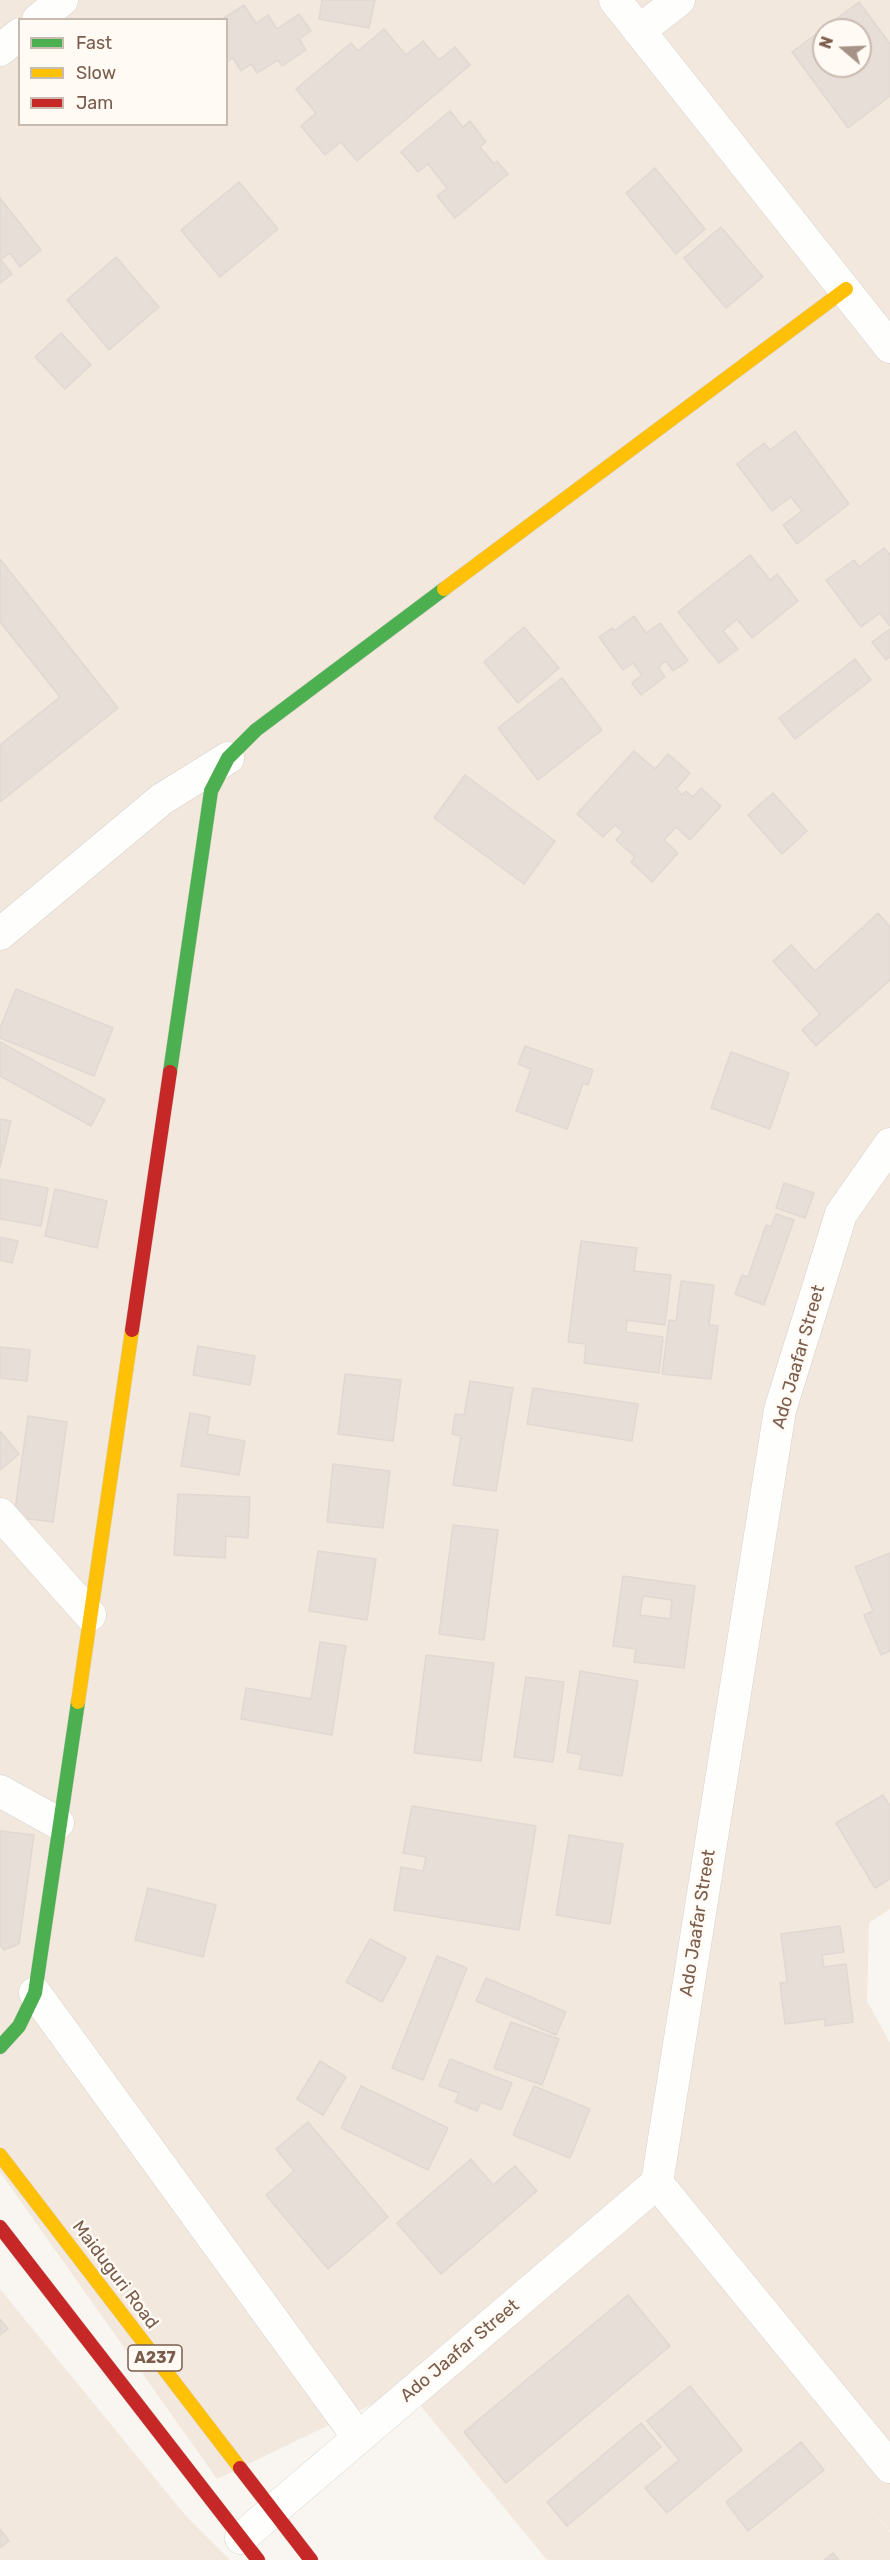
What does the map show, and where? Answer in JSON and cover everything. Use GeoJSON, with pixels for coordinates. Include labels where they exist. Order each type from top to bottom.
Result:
{"type":"FeatureCollection","features":[{"type":"Feature","properties":{"kind":"main road"},"geometry":{"type":"LineString","coordinates":[[0,2047],[19,2026],[35,1993],[58,1823],[211,791],[228,758],[256,730],[846,289]]}},
{"type":"Feature","properties":{"kind":"main road","name":"Maiduguri Road"},"geometry":{"type":"LineString","coordinates":[[0,2155],[311,2560]]}},
{"type":"Feature","properties":{"kind":"main road","name":"A237"},"geometry":{"type":"LineString","coordinates":[[0,2227],[249,2549]]}},
{"type":"Feature","properties":{"kind":"street"},"geometry":{"type":"LineString","coordinates":[[40,18],[62,0]]}},
{"type":"Feature","properties":{"kind":"street"},"geometry":{"type":"LineString","coordinates":[[615,0],[890,347]]}},
{"type":"Feature","properties":{"kind":"street"},"geometry":{"type":"LineString","coordinates":[[639,31],[679,0]]}},
{"type":"Feature","properties":{"kind":"street"},"geometry":{"type":"LineString","coordinates":[[0,50],[18,36]]}},
{"type":"Feature","properties":{"kind":"street"},"geometry":{"type":"LineString","coordinates":[[0,934],[162,799],[228,758]]}},
{"type":"Feature","properties":{"kind":"street","name":"Ado Jaafar Street"},"geometry":{"type":"LineString","coordinates":[[249,2549],[272,2510],[657,2183],[780,1410],[841,1214],[890,1144]]}},
{"type":"Feature","properties":{"kind":"street"},"geometry":{"type":"LineString","coordinates":[[0,1514],[90,1616]]}},
{"type":"Feature","properties":{"kind":"street"},"geometry":{"type":"LineString","coordinates":[[0,1791],[58,1823]]}},
{"type":"Feature","properties":{"kind":"street"},"geometry":{"type":"LineString","coordinates":[[35,1993],[358,2437]]}},
{"type":"Feature","properties":{"kind":"street"},"geometry":{"type":"LineString","coordinates":[[657,2183],[890,2467]]}},
{"type":"Feature","properties":{"kind":"shaded area"},"geometry":{"type":"Polygon","coordinates":[[[0,0],[890,0],[890,1909],[869,1923],[867,2001],[890,2043],[890,2531],[867,2506],[890,2532],[890,2560],[547,2560],[406,2388],[217,2479],[0,2172],[0,0]]]}},
{"type":"Feature","properties":{"kind":"shaded area"},"geometry":{"type":"Polygon","coordinates":[[[0,2289],[186,2516],[230,2560],[0,2560],[0,2289]]]}},
{"type":"Feature","properties":{"kind":"building"},"geometry":{"type":"Polygon","coordinates":[[[322,0],[375,0],[369,28],[319,19],[322,0]]]}},
{"type":"Feature","properties":{"kind":"building"},"geometry":{"type":"Polygon","coordinates":[[[859,2],[871,18],[838,18],[859,2]]]}},
{"type":"Feature","properties":{"kind":"building"},"geometry":{"type":"Polygon","coordinates":[[[244,5],[256,23],[268,15],[277,29],[299,14],[311,31],[299,39],[306,50],[282,66],[278,60],[257,73],[251,64],[241,71],[233,58],[228,62],[228,18],[224,18],[244,5]]]}},
{"type":"Feature","properties":{"kind":"building"},"geometry":{"type":"Polygon","coordinates":[[[872,20],[890,44],[890,96],[848,128],[792,52],[812,37],[812,78],[872,78],[872,20]]]}},
{"type":"Feature","properties":{"kind":"building"},"geometry":{"type":"Polygon","coordinates":[[[384,29],[406,55],[423,41],[439,60],[455,47],[470,65],[357,161],[341,142],[325,155],[301,126],[316,113],[296,89],[351,43],[358,51],[384,29]]]}},
{"type":"Feature","properties":{"kind":"building"},"geometry":{"type":"Polygon","coordinates":[[[450,111],[463,127],[470,121],[486,142],[480,147],[494,164],[497,161],[508,174],[455,218],[437,196],[447,188],[428,164],[418,172],[401,152],[450,111]]]}},
{"type":"Feature","properties":{"kind":"building"},"geometry":{"type":"Polygon","coordinates":[[[655,168],[705,229],[676,254],[626,193],[655,168]]]}},
{"type":"Feature","properties":{"kind":"building"},"geometry":{"type":"Polygon","coordinates":[[[239,182],[278,229],[220,277],[181,230],[239,182]]]}},
{"type":"Feature","properties":{"kind":"building"},"geometry":{"type":"Polygon","coordinates":[[[0,198],[41,250],[20,267],[10,253],[1,260],[12,274],[0,283],[0,198]]]}},
{"type":"Feature","properties":{"kind":"building"},"geometry":{"type":"Polygon","coordinates":[[[721,227],[763,277],[726,308],[684,258],[721,227]]]}},
{"type":"Feature","properties":{"kind":"building"},"geometry":{"type":"Polygon","coordinates":[[[116,257],[159,307],[109,350],[67,300],[116,257]]]}},
{"type":"Feature","properties":{"kind":"building"},"geometry":{"type":"Polygon","coordinates":[[[61,333],[91,365],[65,389],[35,357],[61,333]]]}},
{"type":"Feature","properties":{"kind":"building"},"geometry":{"type":"Polygon","coordinates":[[[795,431],[849,504],[797,544],[783,525],[802,511],[791,497],[772,511],[737,464],[764,443],[770,450],[795,431]]]}},
{"type":"Feature","properties":{"kind":"building"},"geometry":{"type":"Polygon","coordinates":[[[884,548],[890,555],[890,626],[880,613],[861,627],[826,580],[854,560],[859,567],[884,548]]]}},
{"type":"Feature","properties":{"kind":"building"},"geometry":{"type":"Polygon","coordinates":[[[750,555],[770,580],[777,574],[798,601],[752,638],[737,619],[723,631],[738,649],[719,663],[678,612],[750,555]]]}},
{"type":"Feature","properties":{"kind":"building"},"geometry":{"type":"Polygon","coordinates":[[[0,559],[118,708],[0,802],[0,745],[60,697],[0,622],[0,559]]]}},
{"type":"Feature","properties":{"kind":"building"},"geometry":{"type":"Polygon","coordinates":[[[634,616],[646,633],[660,623],[688,661],[673,671],[666,661],[658,667],[665,677],[641,695],[632,683],[642,675],[633,663],[623,670],[599,637],[612,628],[614,631],[634,616]]]}},
{"type":"Feature","properties":{"kind":"building"},"geometry":{"type":"Polygon","coordinates":[[[524,627],[559,668],[518,703],[484,662],[524,627]]]}},
{"type":"Feature","properties":{"kind":"building"},"geometry":{"type":"Polygon","coordinates":[[[890,629],[890,657],[886,660],[872,642],[890,629]]]}},
{"type":"Feature","properties":{"kind":"building"},"geometry":{"type":"Polygon","coordinates":[[[855,659],[871,680],[795,739],[779,718],[855,659]]]}},
{"type":"Feature","properties":{"kind":"building"},"geometry":{"type":"Polygon","coordinates":[[[562,678],[602,730],[538,780],[498,728],[562,678]]]}},
{"type":"Feature","properties":{"kind":"building"},"geometry":{"type":"Polygon","coordinates":[[[634,751],[655,769],[668,754],[690,773],[676,789],[682,795],[686,791],[693,797],[701,788],[721,806],[690,840],[676,827],[664,840],[678,853],[652,882],[631,862],[635,857],[616,840],[623,832],[615,825],[603,837],[577,814],[634,751]]]}},
{"type":"Feature","properties":{"kind":"building"},"geometry":{"type":"Polygon","coordinates":[[[465,775],[555,841],[524,884],[434,818],[465,775]]]}},
{"type":"Feature","properties":{"kind":"building"},"geometry":{"type":"Polygon","coordinates":[[[773,793],[807,831],[782,854],[748,815],[773,793]]]}},
{"type":"Feature","properties":{"kind":"building"},"geometry":{"type":"Polygon","coordinates":[[[878,913],[890,927],[890,980],[816,1046],[802,1030],[820,1014],[773,961],[791,945],[815,971],[878,913]]]}},
{"type":"Feature","properties":{"kind":"building"},"geometry":{"type":"Polygon","coordinates":[[[16,989],[113,1028],[94,1076],[0,1038],[0,1028],[16,989]]]}},
{"type":"Feature","properties":{"kind":"building"},"geometry":{"type":"Polygon","coordinates":[[[0,1042],[105,1100],[91,1126],[0,1076],[0,1042]]]}},
{"type":"Feature","properties":{"kind":"building"},"geometry":{"type":"Polygon","coordinates":[[[525,1046],[593,1070],[588,1085],[583,1083],[567,1129],[516,1111],[531,1069],[518,1064],[525,1046]]]}},
{"type":"Feature","properties":{"kind":"building"},"geometry":{"type":"Polygon","coordinates":[[[731,1052],[789,1073],[770,1129],[711,1108],[731,1052]]]}},
{"type":"Feature","properties":{"kind":"building"},"geometry":{"type":"Polygon","coordinates":[[[0,1119],[11,1121],[0,1167],[0,1119]]]}},
{"type":"Feature","properties":{"kind":"building"},"geometry":{"type":"Polygon","coordinates":[[[0,1179],[48,1188],[41,1226],[0,1219],[0,1179]]]}},
{"type":"Feature","properties":{"kind":"building"},"geometry":{"type":"Polygon","coordinates":[[[784,1183],[814,1193],[805,1218],[776,1208],[784,1183]]]}},
{"type":"Feature","properties":{"kind":"building"},"geometry":{"type":"Polygon","coordinates":[[[55,1189],[107,1201],[97,1248],[45,1236],[55,1189]]]}},
{"type":"Feature","properties":{"kind":"building"},"geometry":{"type":"Polygon","coordinates":[[[776,1214],[794,1220],[764,1305],[735,1294],[742,1275],[748,1277],[766,1225],[771,1227],[776,1214]]]}},
{"type":"Feature","properties":{"kind":"building"},"geometry":{"type":"Polygon","coordinates":[[[0,1237],[18,1241],[12,1263],[0,1260],[0,1237]]]}},
{"type":"Feature","properties":{"kind":"building"},"geometry":{"type":"Polygon","coordinates":[[[581,1241],[637,1248],[634,1271],[671,1275],[665,1325],[627,1320],[626,1332],[663,1337],[659,1373],[584,1363],[586,1344],[568,1342],[581,1241]]]}},
{"type":"Feature","properties":{"kind":"building"},"geometry":{"type":"Polygon","coordinates":[[[681,1281],[714,1285],[709,1325],[718,1326],[711,1379],[662,1374],[669,1320],[676,1321],[681,1281]]]}},
{"type":"Feature","properties":{"kind":"building"},"geometry":{"type":"Polygon","coordinates":[[[198,1346],[255,1356],[250,1385],[193,1375],[198,1346]]]}},
{"type":"Feature","properties":{"kind":"building"},"geometry":{"type":"Polygon","coordinates":[[[0,1347],[30,1350],[27,1381],[0,1378],[0,1347]]]}},
{"type":"Feature","properties":{"kind":"building"},"geometry":{"type":"Polygon","coordinates":[[[345,1374],[401,1380],[393,1441],[338,1434],[345,1374]]]}},
{"type":"Feature","properties":{"kind":"building"},"geometry":{"type":"Polygon","coordinates":[[[470,1381],[513,1388],[496,1491],[453,1485],[461,1436],[452,1434],[455,1414],[464,1415],[470,1381]]]}},
{"type":"Feature","properties":{"kind":"building"},"geometry":{"type":"Polygon","coordinates":[[[533,1388],[638,1404],[632,1441],[527,1424],[533,1388]]]}},
{"type":"Feature","properties":{"kind":"building"},"geometry":{"type":"Polygon","coordinates":[[[190,1413],[210,1417],[207,1434],[245,1441],[239,1475],[181,1466],[190,1413]]]}},
{"type":"Feature","properties":{"kind":"building"},"geometry":{"type":"Polygon","coordinates":[[[28,1416],[67,1422],[53,1522],[14,1517],[28,1416]]]}},
{"type":"Feature","properties":{"kind":"building"},"geometry":{"type":"Polygon","coordinates":[[[0,1431],[19,1454],[0,1470],[0,1431]]]}},
{"type":"Feature","properties":{"kind":"building"},"geometry":{"type":"Polygon","coordinates":[[[333,1464],[390,1471],[383,1528],[327,1522],[333,1464]]]}},
{"type":"Feature","properties":{"kind":"building"},"geometry":{"type":"Polygon","coordinates":[[[178,1494],[250,1497],[248,1538],[226,1536],[225,1558],[174,1555],[178,1494]]]}},
{"type":"Feature","properties":{"kind":"building"},"geometry":{"type":"Polygon","coordinates":[[[453,1525],[498,1530],[484,1640],[439,1634],[453,1525]]]}},
{"type":"Feature","properties":{"kind":"building"},"geometry":{"type":"Polygon","coordinates":[[[318,1551],[376,1559],[367,1620],[309,1611],[318,1551]]]}},
{"type":"Feature","properties":{"kind":"building"},"geometry":{"type":"Polygon","coordinates":[[[890,1553],[890,1651],[881,1655],[864,1615],[873,1611],[855,1567],[890,1553]]]}},
{"type":"Feature","properties":{"kind":"building"},"geometry":{"type":"Polygon","coordinates":[[[623,1576],[695,1586],[684,1668],[634,1662],[636,1649],[613,1646],[623,1576]],[[643,1596],[640,1615],[670,1619],[672,1600],[643,1596]]]}},
{"type":"Feature","properties":{"kind":"building"},"geometry":{"type":"Polygon","coordinates":[[[320,1642],[346,1646],[332,1735],[241,1719],[246,1688],[311,1699],[320,1642]]]}},
{"type":"Feature","properties":{"kind":"building"},"geometry":{"type":"Polygon","coordinates":[[[426,1655],[494,1663],[481,1761],[414,1753],[426,1655]]]}},
{"type":"Feature","properties":{"kind":"building"},"geometry":{"type":"Polygon","coordinates":[[[580,1671],[638,1681],[622,1776],[579,1769],[582,1755],[567,1752],[580,1671]]]}},
{"type":"Feature","properties":{"kind":"building"},"geometry":{"type":"Polygon","coordinates":[[[526,1677],[564,1682],[553,1762],[514,1757],[526,1677]]]}},
{"type":"Feature","properties":{"kind":"building"},"geometry":{"type":"Polygon","coordinates":[[[883,1795],[890,1806],[890,1879],[875,1888],[836,1823],[883,1795]]]}},
{"type":"Feature","properties":{"kind":"building"},"geometry":{"type":"Polygon","coordinates":[[[412,1806],[536,1826],[519,1930],[394,1910],[401,1867],[423,1871],[426,1857],[403,1853],[412,1806]]]}},
{"type":"Feature","properties":{"kind":"building"},"geometry":{"type":"Polygon","coordinates":[[[0,1831],[34,1835],[19,1944],[4,1950],[0,1945],[0,1831]]]}},
{"type":"Feature","properties":{"kind":"building"},"geometry":{"type":"Polygon","coordinates":[[[569,1835],[623,1844],[610,1924],[556,1915],[569,1835]]]}},
{"type":"Feature","properties":{"kind":"building"},"geometry":{"type":"Polygon","coordinates":[[[148,1888],[216,1905],[203,1957],[135,1940],[148,1888]]]}},
{"type":"Feature","properties":{"kind":"building"},"geometry":{"type":"Polygon","coordinates":[[[840,1926],[844,1952],[822,1955],[824,1967],[846,1964],[853,2022],[825,2026],[825,2019],[785,2024],[780,1983],[787,1982],[781,1934],[840,1926]]]}},
{"type":"Feature","properties":{"kind":"building"},"geometry":{"type":"Polygon","coordinates":[[[370,1939],[406,1958],[382,2002],[346,1982],[370,1939]]]}},
{"type":"Feature","properties":{"kind":"building"},"geometry":{"type":"Polygon","coordinates":[[[437,1956],[467,1968],[423,2080],[392,2068],[437,1956]]]}},
{"type":"Feature","properties":{"kind":"building"},"geometry":{"type":"Polygon","coordinates":[[[486,1978],[566,2012],[556,2035],[476,2001],[486,1978]]]}},
{"type":"Feature","properties":{"kind":"building"},"geometry":{"type":"Polygon","coordinates":[[[511,2022],[559,2039],[542,2085],[494,2068],[511,2022]]]}},
{"type":"Feature","properties":{"kind":"building"},"geometry":{"type":"Polygon","coordinates":[[[450,2059],[512,2083],[501,2110],[481,2102],[477,2111],[455,2102],[459,2093],[439,2086],[450,2059]]]}},
{"type":"Feature","properties":{"kind":"building"},"geometry":{"type":"Polygon","coordinates":[[[320,2061],[346,2077],[323,2115],[297,2099],[320,2061]]]}},
{"type":"Feature","properties":{"kind":"building"},"geometry":{"type":"Polygon","coordinates":[[[361,2086],[448,2128],[428,2170],[341,2128],[361,2086]]]}},
{"type":"Feature","properties":{"kind":"building"},"geometry":{"type":"Polygon","coordinates":[[[534,2086],[590,2109],[570,2158],[513,2135],[534,2086]]]}},
{"type":"Feature","properties":{"kind":"building"},"geometry":{"type":"Polygon","coordinates":[[[308,2122],[388,2217],[328,2269],[266,2195],[294,2171],[276,2149],[308,2122]]]}},
{"type":"Feature","properties":{"kind":"building"},"geometry":{"type":"Polygon","coordinates":[[[471,2159],[493,2185],[515,2166],[537,2191],[441,2274],[397,2223],[471,2159]]]}},
{"type":"Feature","properties":{"kind":"building"},"geometry":{"type":"Polygon","coordinates":[[[628,2295],[670,2346],[506,2483],[464,2432],[628,2295]]]}},
{"type":"Feature","properties":{"kind":"building"},"geometry":{"type":"Polygon","coordinates":[[[0,2319],[8,2329],[0,2335],[0,2319]]]}},
{"type":"Feature","properties":{"kind":"building"},"geometry":{"type":"Polygon","coordinates":[[[690,2386],[742,2450],[667,2513],[645,2488],[679,2460],[647,2421],[690,2386]]]}},
{"type":"Feature","properties":{"kind":"building"},"geometry":{"type":"Polygon","coordinates":[[[641,2423],[661,2447],[567,2526],[547,2502],[641,2423]]]}},
{"type":"Feature","properties":{"kind":"building"},"geometry":{"type":"Polygon","coordinates":[[[801,2442],[824,2470],[748,2531],[726,2502],[801,2442]]]}},
{"type":"Feature","properties":{"kind":"building"},"geometry":{"type":"Polygon","coordinates":[[[0,2529],[9,2541],[0,2548],[0,2529]]]}},
{"type":"Feature","properties":{"kind":"building"},"geometry":{"type":"Polygon","coordinates":[[[833,2553],[839,2560],[824,2560],[833,2553]]]}},
{"type":"Feature","properties":{"kind":"traffic: fast"},"geometry":{"type":"LineString","coordinates":[[170,1072],[211,791],[228,758],[256,730],[444,589]]}},
{"type":"Feature","properties":{"kind":"traffic: fast"},"geometry":{"type":"LineString","coordinates":[[0,2047],[19,2026],[35,1993],[78,1702]]}},
{"type":"Feature","properties":{"kind":"traffic: slow"},"geometry":{"type":"LineString","coordinates":[[444,589],[846,289]]}},
{"type":"Feature","properties":{"kind":"traffic: slow"},"geometry":{"type":"LineString","coordinates":[[78,1702],[132,1330]]}},
{"type":"Feature","properties":{"kind":"traffic: slow"},"geometry":{"type":"LineString","coordinates":[[0,2155],[240,2468]]}},
{"type":"Feature","properties":{"kind":"traffic: jam"},"geometry":{"type":"LineString","coordinates":[[132,1330],[170,1072]]}},
{"type":"Feature","properties":{"kind":"traffic: jam"},"geometry":{"type":"LineString","coordinates":[[0,2227],[258,2560]]}},
{"type":"Feature","properties":{"kind":"traffic: jam"},"geometry":{"type":"LineString","coordinates":[[240,2468],[311,2560]]}}]}
